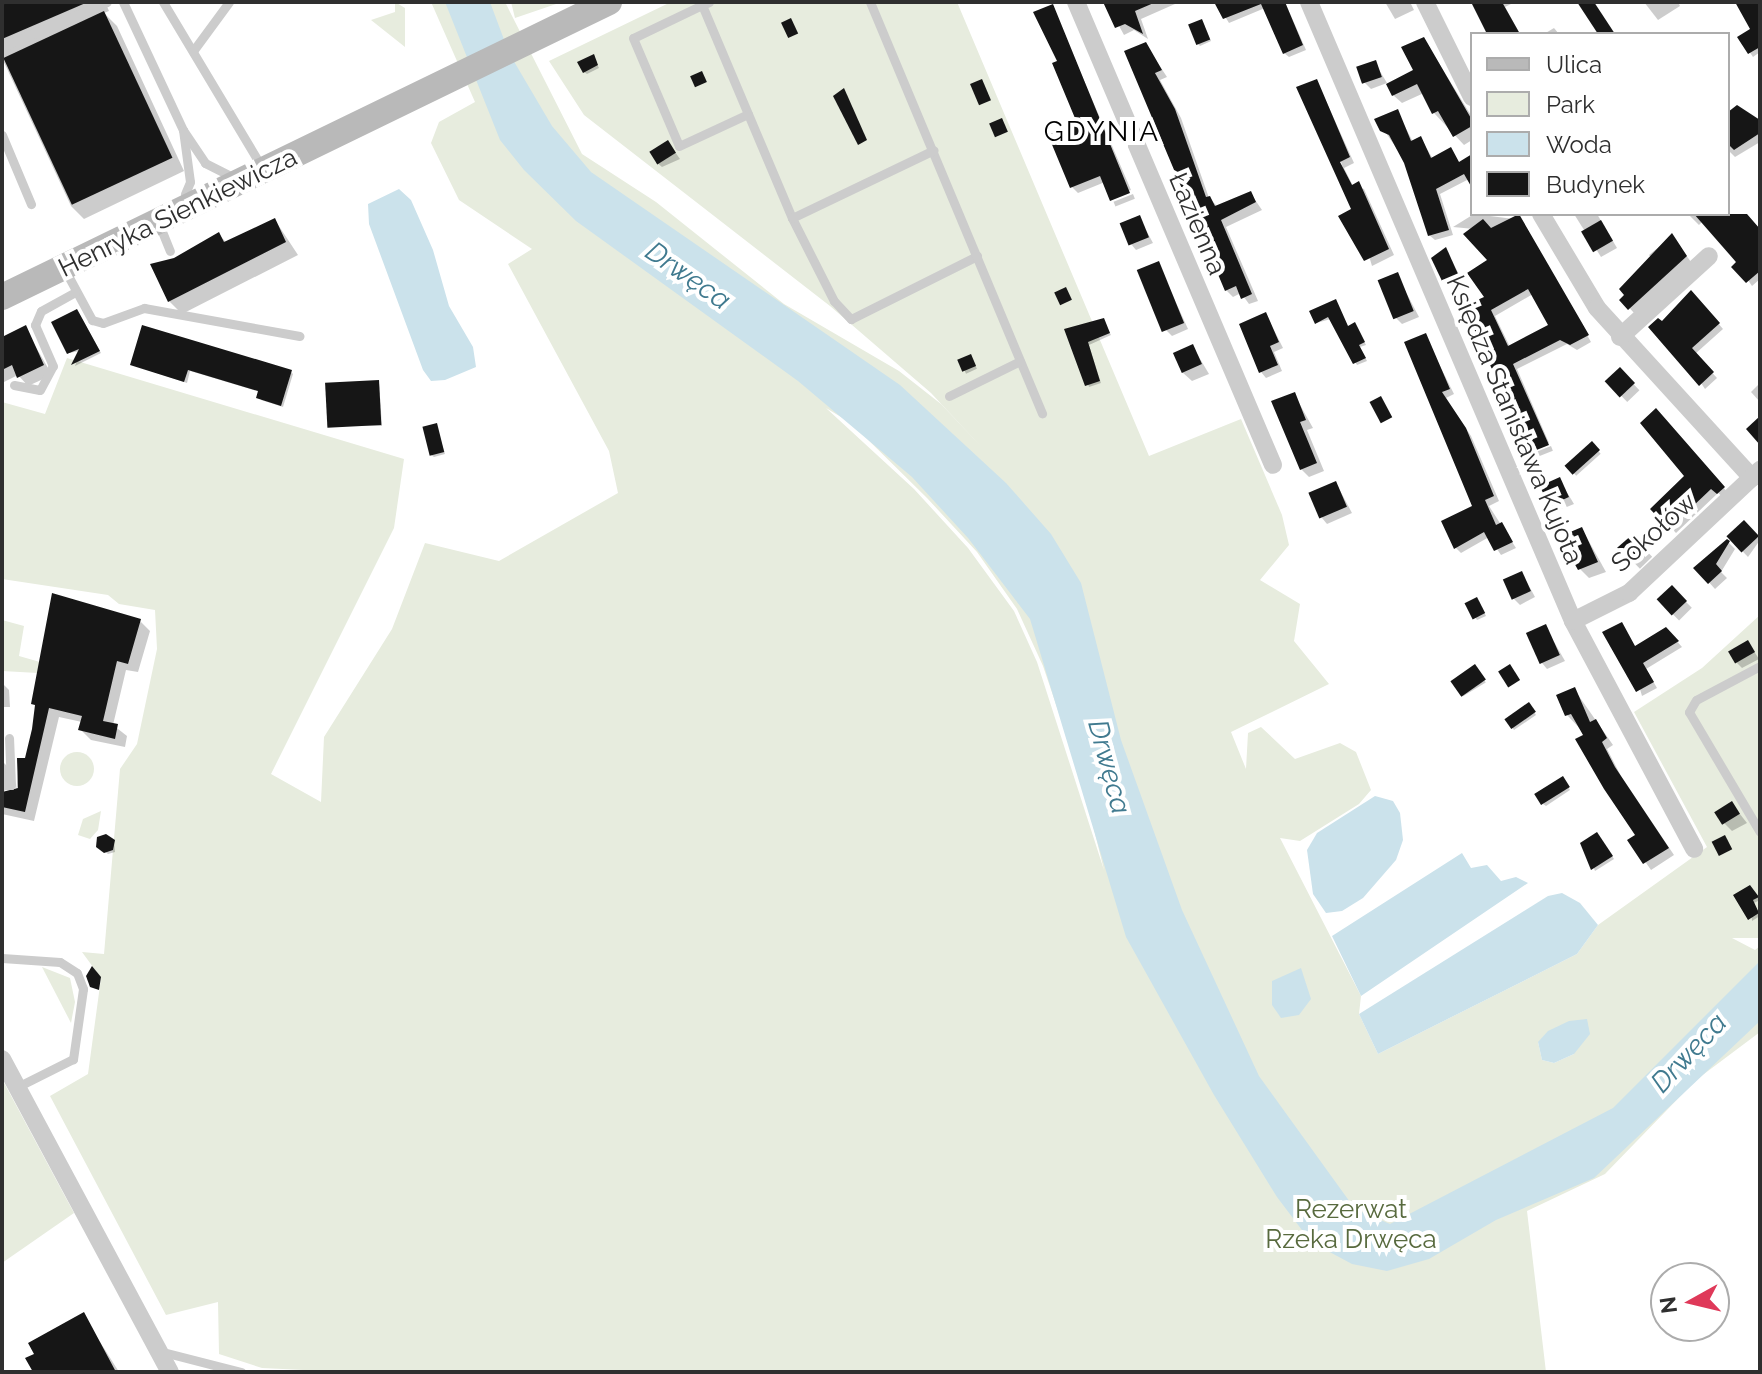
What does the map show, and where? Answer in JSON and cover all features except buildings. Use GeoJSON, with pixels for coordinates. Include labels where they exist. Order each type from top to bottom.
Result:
{"type":"FeatureCollection","features":[{"type":"Feature","properties":{"kind":"main road","name":"Henryka Sienkiewicza"},"geometry":{"type":"LineString","coordinates":[[2,297],[66,272],[156,217],[609,2]]}},
{"type":"Feature","properties":{"kind":"main road","name":"Henryka Sienkiewicza"},"geometry":{"type":"LineString","coordinates":[[156,217],[185,194],[257,159],[352,124]]}},
{"type":"Feature","properties":{"kind":"main road","name":"Henryka Sienkiewicza"},"geometry":{"type":"LineString","coordinates":[[2,279],[66,272]]}},
{"type":"Feature","properties":{"kind":"street","name":"Łazienna"},"geometry":{"type":"LineString","coordinates":[[1076,2],[1273,465]]}},
{"type":"Feature","properties":{"kind":"street","name":"Księdza Stanisława Kujota"},"geometry":{"type":"LineString","coordinates":[[1309,2],[1573,621],[1694,849]]}},
{"type":"Feature","properties":{"kind":"street"},"geometry":{"type":"LineString","coordinates":[[1425,2],[1470,93]]}},
{"type":"Feature","properties":{"kind":"street"},"geometry":{"type":"LineString","coordinates":[[1542,216],[1597,308],[1620,337],[1756,474]]}},
{"type":"Feature","properties":{"kind":"street"},"geometry":{"type":"LineString","coordinates":[[1620,337],[1709,256]]}},
{"type":"Feature","properties":{"kind":"street","name":"Sokołów"},"geometry":{"type":"LineString","coordinates":[[1573,621],[1629,593],[1756,474]]}},
{"type":"Feature","properties":{"kind":"street"},"geometry":{"type":"LineString","coordinates":[[2,1059],[170,1372]]}},
{"type":"Feature","properties":{"kind":"lane"},"geometry":{"type":"LineString","coordinates":[[2,47],[107,2]]}},
{"type":"Feature","properties":{"kind":"lane"},"geometry":{"type":"LineString","coordinates":[[123,2],[183,130],[205,163],[227,174]]}},
{"type":"Feature","properties":{"kind":"lane"},"geometry":{"type":"LineString","coordinates":[[163,2],[257,159]]}},
{"type":"Feature","properties":{"kind":"lane"},"geometry":{"type":"LineString","coordinates":[[193,51],[229,2]]}},
{"type":"Feature","properties":{"kind":"lane"},"geometry":{"type":"LineString","coordinates":[[870,2],[1042,414]]}},
{"type":"Feature","properties":{"kind":"lane"},"geometry":{"type":"LineString","coordinates":[[748,114],[679,146],[633,38],[706,4],[792,218],[834,301],[851,319],[977,256]]}},
{"type":"Feature","properties":{"kind":"lane"},"geometry":{"type":"LineString","coordinates":[[183,130],[190,182],[185,194]]}},
{"type":"Feature","properties":{"kind":"lane"},"geometry":{"type":"LineString","coordinates":[[2,135],[31,204]]}},
{"type":"Feature","properties":{"kind":"lane"},"geometry":{"type":"LineString","coordinates":[[792,218],[934,150]]}},
{"type":"Feature","properties":{"kind":"lane"},"geometry":{"type":"LineString","coordinates":[[156,217],[170,251]]}},
{"type":"Feature","properties":{"kind":"lane"},"geometry":{"type":"LineString","coordinates":[[66,272],[86,313],[103,323],[144,308],[300,336]]}},
{"type":"Feature","properties":{"kind":"lane"},"geometry":{"type":"LineString","coordinates":[[14,385],[40,390],[53,366],[35,325],[66,272]]}},
{"type":"Feature","properties":{"kind":"lane"},"geometry":{"type":"LineString","coordinates":[[949,396],[1020,361]]}},
{"type":"Feature","properties":{"kind":"lane"},"geometry":{"type":"LineString","coordinates":[[1760,666],[1696,700],[1689,712],[1760,832]]}},
{"type":"Feature","properties":{"kind":"lane"},"geometry":{"type":"LineString","coordinates":[[2,785],[11,785],[9,738]]}},
{"type":"Feature","properties":{"kind":"lane"},"geometry":{"type":"LineString","coordinates":[[2,958],[60,962],[77,973],[83,989],[73,1059],[17,1087]]}},
{"type":"Feature","properties":{"kind":"lane"},"geometry":{"type":"LineString","coordinates":[[159,1351],[241,1372]]}},
{"type":"Feature","properties":{"kind":"green space"},"geometry":{"type":"Polygon","coordinates":[[[395,2],[405,8],[405,47],[371,20],[395,12],[395,2]]]}},
{"type":"Feature","properties":{"kind":"green space"},"geometry":{"type":"Polygon","coordinates":[[[431,2],[505,2],[582,154],[656,202],[784,304],[899,371],[941,404],[989,455],[931,393],[830,306],[584,115],[549,61],[671,2],[957,2],[1149,456],[1241,419],[1282,515],[1289,545],[1260,580],[1300,604],[1294,641],[1329,684],[1231,732],[1246,769],[1248,733],[1261,727],[1295,759],[1340,743],[1356,752],[1371,790],[1359,804],[1300,841],[1280,838],[1361,996],[1359,1014],[1378,1054],[1577,954],[1598,925],[1707,847],[1634,712],[1702,668],[1760,615],[1760,938],[1732,938],[1755,950],[1760,946],[1760,1032],[1696,1080],[1605,1174],[1527,1211],[1546,1372],[345,1372],[262,1368],[219,1354],[218,1302],[166,1315],[50,1096],[88,1074],[101,978],[82,952],[104,954],[120,769],[137,744],[157,649],[155,610],[119,604],[108,595],[2,579],[2,402],[45,414],[67,358],[404,459],[394,528],[271,774],[321,802],[324,737],[392,629],[425,543],[499,561],[618,493],[609,451],[508,264],[532,249],[459,200],[431,143],[439,122],[475,102],[431,2]],[[826,408],[914,489],[968,548],[1014,611],[1037,662],[1104,870],[1082,781],[1043,666],[1017,609],[977,552],[927,498],[851,423],[826,408]],[[1538,1042],[1542,1060],[1554,1063],[1574,1054],[1538,1042]]]}},
{"type":"Feature","properties":{"kind":"green space"},"geometry":{"type":"Polygon","coordinates":[[[511,2],[562,2],[515,18],[511,2]]]}},
{"type":"Feature","properties":{"kind":"green space"},"geometry":{"type":"Polygon","coordinates":[[[2,620],[24,626],[19,656],[40,662],[38,673],[2,671],[2,620]]]}},
{"type":"Feature","properties":{"kind":"green space"},"geometry":{"type":"Polygon","coordinates":[[[77,752],[89,757],[94,769],[89,781],[77,786],[65,781],[60,769],[65,757],[77,752]]]}},
{"type":"Feature","properties":{"kind":"green space"},"geometry":{"type":"Polygon","coordinates":[[[101,811],[98,830],[90,839],[78,835],[83,819],[101,811]]]}},
{"type":"Feature","properties":{"kind":"green space"},"geometry":{"type":"Polygon","coordinates":[[[42,967],[70,978],[75,1002],[71,1023],[42,967]]]}},
{"type":"Feature","properties":{"kind":"green space"},"geometry":{"type":"Polygon","coordinates":[[[2,1079],[74,1213],[2,1263],[2,1079]]]}},
{"type":"Feature","properties":{"kind":"water","name":"Rezerwat Rzeka Drwęca"},"geometry":{"type":"Polygon","coordinates":[[[445,2],[490,2],[509,53],[552,126],[591,172],[900,385],[1006,483],[1051,534],[1081,583],[1121,740],[1182,910],[1259,1076],[1355,1209],[1390,1224],[1613,1108],[1760,961],[1760,1021],[1594,1178],[1496,1220],[1429,1259],[1387,1271],[1352,1264],[1311,1242],[1277,1197],[1214,1095],[1126,937],[1030,619],[968,538],[912,477],[798,381],[576,221],[524,170],[500,140],[445,2]]]}},
{"type":"Feature","properties":{"kind":"water"},"geometry":{"type":"Polygon","coordinates":[[[399,189],[411,200],[433,250],[449,306],[473,347],[476,367],[445,380],[431,381],[423,370],[369,224],[368,204],[399,189]]]}},
{"type":"Feature","properties":{"kind":"water"},"geometry":{"type":"Polygon","coordinates":[[[1375,796],[1393,801],[1400,813],[1403,840],[1396,860],[1363,898],[1342,911],[1326,913],[1313,894],[1307,850],[1317,833],[1375,796]]]}},
{"type":"Feature","properties":{"kind":"water"},"geometry":{"type":"Polygon","coordinates":[[[1462,853],[1471,868],[1487,865],[1501,881],[1516,877],[1528,883],[1361,996],[1332,936],[1462,853]]]}},
{"type":"Feature","properties":{"kind":"water"},"geometry":{"type":"Polygon","coordinates":[[[1562,893],[1580,903],[1598,925],[1577,954],[1378,1054],[1359,1014],[1548,896],[1562,893]]]}},
{"type":"Feature","properties":{"kind":"water"},"geometry":{"type":"Polygon","coordinates":[[[1301,968],[1311,999],[1299,1015],[1281,1018],[1272,1005],[1272,981],[1301,968]]]}},
{"type":"Feature","properties":{"kind":"water"},"geometry":{"type":"Polygon","coordinates":[[[1587,1019],[1590,1034],[1574,1054],[1554,1063],[1542,1060],[1538,1042],[1548,1031],[1569,1021],[1587,1019]]]}},
{"type":"Feature","properties":{"kind":"district","name":"GDYNIA"},"geometry":{"type":"Point","coordinates":[1102,132]}},
{"type":"Feature","properties":{"kind":"water label","name":"Drwęca"},"geometry":{"type":"Point","coordinates":[688,276]}},
{"type":"Feature","properties":{"kind":"water label","name":"Drwęca"},"geometry":{"type":"Point","coordinates":[1109,767]}},
{"type":"Feature","properties":{"kind":"water label","name":"Drwęca"},"geometry":{"type":"Point","coordinates":[1689,1053]}}]}
